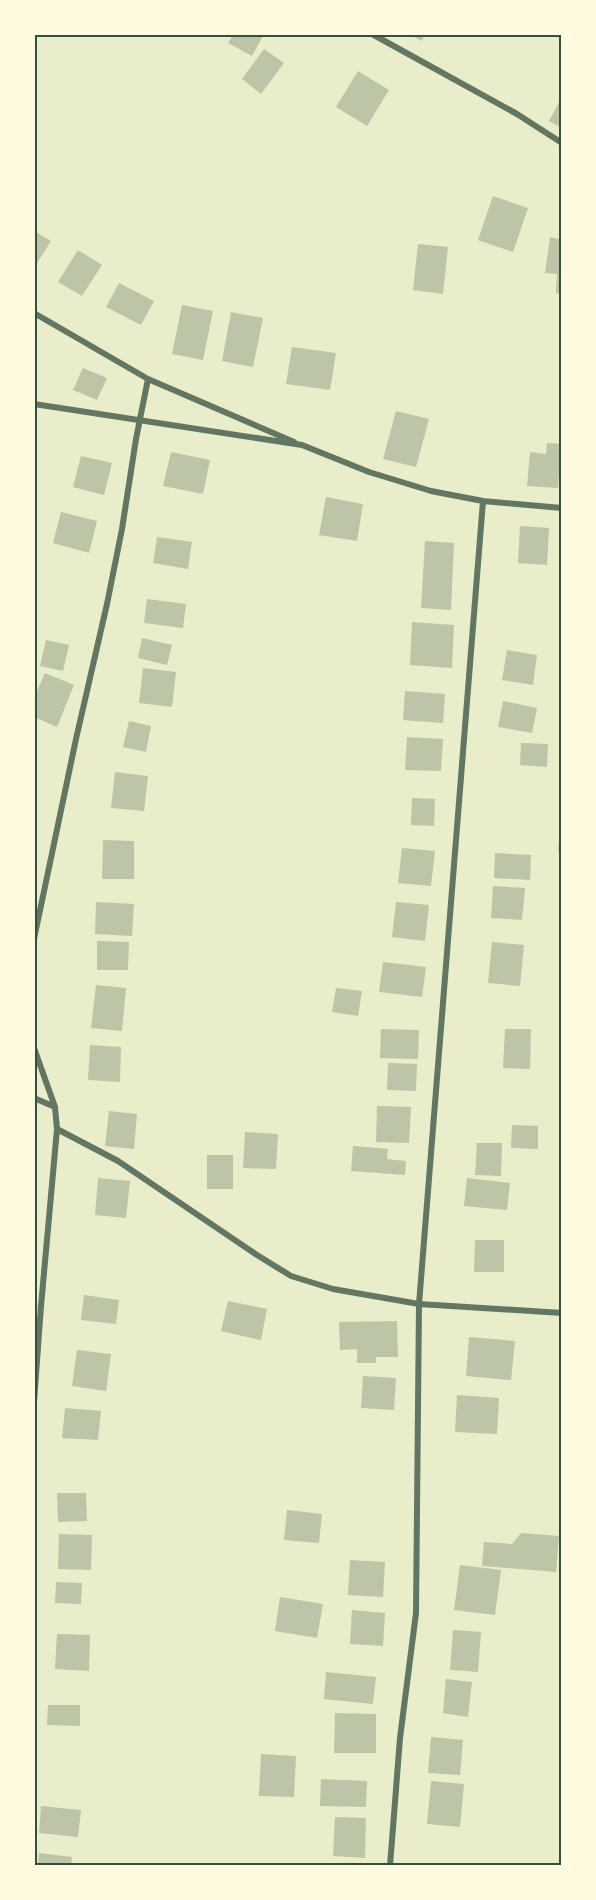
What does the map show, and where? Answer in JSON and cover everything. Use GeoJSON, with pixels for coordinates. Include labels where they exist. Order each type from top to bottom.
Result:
{"type":"FeatureCollection","features":[{"type":"Feature","properties":{"kind":"street"},"geometry":{"type":"LineString","coordinates":[[372,34],[517,114],[561,143]]}},
{"type":"Feature","properties":{"kind":"street"},"geometry":{"type":"LineString","coordinates":[[34,313],[147,379],[369,472],[431,491],[483,501],[561,508]]}},
{"type":"Feature","properties":{"kind":"street"},"geometry":{"type":"LineString","coordinates":[[34,939],[76,739],[110,593],[147,379]]}},
{"type":"Feature","properties":{"kind":"street"},"geometry":{"type":"LineString","coordinates":[[34,404],[302,445]]}},
{"type":"Feature","properties":{"kind":"street"},"geometry":{"type":"LineString","coordinates":[[390,1866],[400,1738],[416,1613],[419,1304],[483,501]]}},
{"type":"Feature","properties":{"kind":"street"},"geometry":{"type":"LineString","coordinates":[[34,1048],[55,1107],[57,1129],[34,1402]]}},
{"type":"Feature","properties":{"kind":"street"},"geometry":{"type":"LineString","coordinates":[[34,1098],[55,1107]]}},
{"type":"Feature","properties":{"kind":"street"},"geometry":{"type":"LineString","coordinates":[[57,1129],[118,1161],[291,1276],[333,1289],[419,1304],[561,1313]]}},
{"type":"Feature","properties":{"kind":"building"},"geometry":{"type":"Polygon","coordinates":[[[234,34],[264,34],[252,56],[228,43],[234,34]]]}},
{"type":"Feature","properties":{"kind":"building"},"geometry":{"type":"Polygon","coordinates":[[[408,34],[425,34],[422,41],[408,34]]]}},
{"type":"Feature","properties":{"kind":"building"},"geometry":{"type":"Polygon","coordinates":[[[264,49],[284,63],[261,94],[242,79],[264,49]]]}},
{"type":"Feature","properties":{"kind":"building"},"geometry":{"type":"Polygon","coordinates":[[[358,71],[389,90],[367,126],[336,107],[358,71]]]}},
{"type":"Feature","properties":{"kind":"building"},"geometry":{"type":"Polygon","coordinates":[[[562,97],[562,128],[549,121],[562,97]]]}},
{"type":"Feature","properties":{"kind":"building"},"geometry":{"type":"Polygon","coordinates":[[[493,196],[528,208],[513,252],[478,240],[493,196]]]}},
{"type":"Feature","properties":{"kind":"building"},"geometry":{"type":"Polygon","coordinates":[[[34,231],[51,241],[36,265],[34,264],[34,231]]]}},
{"type":"Feature","properties":{"kind":"building"},"geometry":{"type":"Polygon","coordinates":[[[550,237],[562,240],[562,294],[556,293],[557,274],[545,273],[550,237]]]}},
{"type":"Feature","properties":{"kind":"building"},"geometry":{"type":"Polygon","coordinates":[[[418,244],[448,247],[443,294],[413,290],[418,244]]]}},
{"type":"Feature","properties":{"kind":"building"},"geometry":{"type":"Polygon","coordinates":[[[78,250],[102,265],[82,296],[58,282],[78,250]]]}},
{"type":"Feature","properties":{"kind":"building"},"geometry":{"type":"Polygon","coordinates":[[[119,283],[154,301],[141,325],[106,307],[119,283]]]}},
{"type":"Feature","properties":{"kind":"building"},"geometry":{"type":"Polygon","coordinates":[[[182,305],[213,311],[203,360],[172,354],[182,305]]]}},
{"type":"Feature","properties":{"kind":"building"},"geometry":{"type":"Polygon","coordinates":[[[231,312],[263,318],[253,367],[222,361],[231,312]]]}},
{"type":"Feature","properties":{"kind":"building"},"geometry":{"type":"Polygon","coordinates":[[[292,347],[336,353],[330,390],[286,384],[292,347]]]}},
{"type":"Feature","properties":{"kind":"building"},"geometry":{"type":"Polygon","coordinates":[[[83,368],[107,378],[97,400],[73,390],[83,368]]]}},
{"type":"Feature","properties":{"kind":"building"},"geometry":{"type":"Polygon","coordinates":[[[396,411],[429,419],[416,467],[383,459],[396,411]]]}},
{"type":"Feature","properties":{"kind":"building"},"geometry":{"type":"Polygon","coordinates":[[[547,443],[561,444],[558,488],[527,486],[530,452],[546,454],[547,443]]]}},
{"type":"Feature","properties":{"kind":"building"},"geometry":{"type":"Polygon","coordinates":[[[171,452],[210,460],[203,494],[163,486],[171,452]]]}},
{"type":"Feature","properties":{"kind":"building"},"geometry":{"type":"Polygon","coordinates":[[[81,456],[112,463],[104,495],[73,487],[81,456]]]}},
{"type":"Feature","properties":{"kind":"building"},"geometry":{"type":"Polygon","coordinates":[[[326,497],[363,504],[357,541],[319,535],[326,497]]]}},
{"type":"Feature","properties":{"kind":"building"},"geometry":{"type":"Polygon","coordinates":[[[61,512],[97,521],[89,553],[53,543],[61,512]]]}},
{"type":"Feature","properties":{"kind":"building"},"geometry":{"type":"Polygon","coordinates":[[[520,526],[549,528],[547,565],[518,563],[520,526]]]}},
{"type":"Feature","properties":{"kind":"building"},"geometry":{"type":"Polygon","coordinates":[[[157,537],[192,542],[188,569],[153,563],[157,537]]]}},
{"type":"Feature","properties":{"kind":"building"},"geometry":{"type":"Polygon","coordinates":[[[425,541],[454,543],[451,610],[421,608],[425,541]]]}},
{"type":"Feature","properties":{"kind":"building"},"geometry":{"type":"Polygon","coordinates":[[[147,599],[186,604],[183,628],[144,623],[147,599]]]}},
{"type":"Feature","properties":{"kind":"building"},"geometry":{"type":"Polygon","coordinates":[[[412,622],[454,625],[452,668],[410,665],[412,622]]]}},
{"type":"Feature","properties":{"kind":"building"},"geometry":{"type":"Polygon","coordinates":[[[142,638],[172,645],[167,665],[138,658],[142,638]]]}},
{"type":"Feature","properties":{"kind":"building"},"geometry":{"type":"Polygon","coordinates":[[[46,640],[69,645],[63,671],[40,666],[46,640]]]}},
{"type":"Feature","properties":{"kind":"building"},"geometry":{"type":"Polygon","coordinates":[[[507,650],[537,655],[533,685],[502,680],[507,650]]]}},
{"type":"Feature","properties":{"kind":"building"},"geometry":{"type":"Polygon","coordinates":[[[143,668],[176,672],[172,707],[139,703],[143,668]]]}},
{"type":"Feature","properties":{"kind":"building"},"geometry":{"type":"Polygon","coordinates":[[[45,673],[74,685],[57,727],[34,717],[34,690],[37,691],[45,673]]]}},
{"type":"Feature","properties":{"kind":"building"},"geometry":{"type":"Polygon","coordinates":[[[405,691],[445,694],[443,723],[403,720],[405,691]]]}},
{"type":"Feature","properties":{"kind":"building"},"geometry":{"type":"Polygon","coordinates":[[[503,701],[537,708],[532,733],[498,727],[503,701]]]}},
{"type":"Feature","properties":{"kind":"building"},"geometry":{"type":"Polygon","coordinates":[[[129,721],[151,726],[146,752],[123,747],[129,721]]]}},
{"type":"Feature","properties":{"kind":"building"},"geometry":{"type":"Polygon","coordinates":[[[407,737],[443,739],[441,771],[405,770],[407,737]]]}},
{"type":"Feature","properties":{"kind":"building"},"geometry":{"type":"Polygon","coordinates":[[[521,743],[548,744],[547,767],[520,765],[521,743]]]}},
{"type":"Feature","properties":{"kind":"building"},"geometry":{"type":"Polygon","coordinates":[[[115,772],[148,776],[144,811],[111,808],[115,772]]]}},
{"type":"Feature","properties":{"kind":"building"},"geometry":{"type":"Polygon","coordinates":[[[412,798],[435,799],[434,826],[411,825],[412,798]]]}},
{"type":"Feature","properties":{"kind":"building"},"geometry":{"type":"Polygon","coordinates":[[[560,832],[562,832],[562,851],[558,851],[560,832]]]}},
{"type":"Feature","properties":{"kind":"building"},"geometry":{"type":"Polygon","coordinates":[[[103,840],[134,841],[134,879],[102,879],[103,840]]]}},
{"type":"Feature","properties":{"kind":"building"},"geometry":{"type":"Polygon","coordinates":[[[402,848],[435,851],[431,886],[398,883],[402,848]]]}},
{"type":"Feature","properties":{"kind":"building"},"geometry":{"type":"Polygon","coordinates":[[[495,853],[531,855],[530,880],[494,878],[495,853]]]}},
{"type":"Feature","properties":{"kind":"building"},"geometry":{"type":"Polygon","coordinates":[[[493,886],[525,888],[522,920],[491,918],[493,886]]]}},
{"type":"Feature","properties":{"kind":"building"},"geometry":{"type":"Polygon","coordinates":[[[96,902],[134,904],[132,936],[95,934],[96,902]]]}},
{"type":"Feature","properties":{"kind":"building"},"geometry":{"type":"Polygon","coordinates":[[[396,902],[429,905],[425,941],[392,937],[396,902]]]}},
{"type":"Feature","properties":{"kind":"building"},"geometry":{"type":"Polygon","coordinates":[[[97,941],[129,942],[128,970],[97,970],[97,941]]]}},
{"type":"Feature","properties":{"kind":"building"},"geometry":{"type":"Polygon","coordinates":[[[492,942],[524,945],[520,986],[488,983],[492,942]]]}},
{"type":"Feature","properties":{"kind":"building"},"geometry":{"type":"Polygon","coordinates":[[[383,962],[426,967],[422,997],[379,992],[383,962]]]}},
{"type":"Feature","properties":{"kind":"building"},"geometry":{"type":"Polygon","coordinates":[[[96,985],[126,988],[122,1031],[91,1028],[96,985]]]}},
{"type":"Feature","properties":{"kind":"building"},"geometry":{"type":"Polygon","coordinates":[[[336,988],[362,991],[358,1016],[332,1012],[336,988]]]}},
{"type":"Feature","properties":{"kind":"building"},"geometry":{"type":"Polygon","coordinates":[[[381,1029],[419,1030],[418,1059],[380,1058],[381,1029]]]}},
{"type":"Feature","properties":{"kind":"building"},"geometry":{"type":"Polygon","coordinates":[[[505,1029],[531,1029],[530,1069],[503,1068],[505,1029]]]}},
{"type":"Feature","properties":{"kind":"building"},"geometry":{"type":"Polygon","coordinates":[[[90,1045],[121,1047],[120,1082],[88,1080],[90,1045]]]}},
{"type":"Feature","properties":{"kind":"building"},"geometry":{"type":"Polygon","coordinates":[[[388,1063],[417,1064],[416,1091],[387,1090],[388,1063]]]}},
{"type":"Feature","properties":{"kind":"building"},"geometry":{"type":"Polygon","coordinates":[[[377,1106],[411,1107],[409,1143],[376,1142],[377,1106]]]}},
{"type":"Feature","properties":{"kind":"building"},"geometry":{"type":"Polygon","coordinates":[[[109,1111],[137,1114],[134,1149],[105,1146],[109,1111]]]}},
{"type":"Feature","properties":{"kind":"building"},"geometry":{"type":"Polygon","coordinates":[[[512,1125],[538,1126],[538,1149],[511,1148],[512,1125]]]}},
{"type":"Feature","properties":{"kind":"building"},"geometry":{"type":"Polygon","coordinates":[[[245,1132],[278,1134],[276,1169],[243,1168],[245,1132]]]}},
{"type":"Feature","properties":{"kind":"building"},"geometry":{"type":"Polygon","coordinates":[[[477,1143],[502,1143],[501,1176],[475,1175],[477,1143]]]}},
{"type":"Feature","properties":{"kind":"building"},"geometry":{"type":"Polygon","coordinates":[[[353,1146],[388,1149],[387,1159],[406,1161],[405,1175],[351,1171],[353,1146]]]}},
{"type":"Feature","properties":{"kind":"building"},"geometry":{"type":"Polygon","coordinates":[[[207,1155],[233,1155],[233,1189],[207,1189],[207,1155]]]}},
{"type":"Feature","properties":{"kind":"building"},"geometry":{"type":"Polygon","coordinates":[[[98,1178],[130,1181],[126,1218],[95,1215],[98,1178]]]}},
{"type":"Feature","properties":{"kind":"building"},"geometry":{"type":"Polygon","coordinates":[[[467,1178],[510,1183],[507,1210],[464,1206],[467,1178]]]}},
{"type":"Feature","properties":{"kind":"building"},"geometry":{"type":"Polygon","coordinates":[[[475,1240],[504,1240],[504,1272],[474,1272],[475,1240]]]}},
{"type":"Feature","properties":{"kind":"building"},"geometry":{"type":"Polygon","coordinates":[[[84,1295],[119,1300],[116,1324],[81,1320],[84,1295]]]}},
{"type":"Feature","properties":{"kind":"building"},"geometry":{"type":"Polygon","coordinates":[[[228,1301],[267,1309],[261,1340],[221,1331],[228,1301]]]}},
{"type":"Feature","properties":{"kind":"building"},"geometry":{"type":"Polygon","coordinates":[[[397,1321],[398,1357],[376,1357],[376,1363],[357,1363],[357,1349],[340,1350],[339,1322],[397,1321]]]}},
{"type":"Feature","properties":{"kind":"building"},"geometry":{"type":"Polygon","coordinates":[[[469,1337],[515,1341],[511,1380],[466,1376],[469,1337]]]}},
{"type":"Feature","properties":{"kind":"building"},"geometry":{"type":"Polygon","coordinates":[[[77,1350],[111,1354],[106,1391],[72,1386],[77,1350]]]}},
{"type":"Feature","properties":{"kind":"building"},"geometry":{"type":"Polygon","coordinates":[[[363,1376],[396,1378],[394,1410],[361,1408],[363,1376]]]}},
{"type":"Feature","properties":{"kind":"building"},"geometry":{"type":"Polygon","coordinates":[[[457,1395],[499,1398],[497,1434],[455,1432],[457,1395]]]}},
{"type":"Feature","properties":{"kind":"building"},"geometry":{"type":"Polygon","coordinates":[[[65,1408],[101,1411],[98,1440],[62,1438],[65,1408]]]}},
{"type":"Feature","properties":{"kind":"building"},"geometry":{"type":"Polygon","coordinates":[[[57,1493],[86,1493],[87,1521],[58,1522],[57,1493]]]}},
{"type":"Feature","properties":{"kind":"building"},"geometry":{"type":"Polygon","coordinates":[[[287,1510],[322,1514],[319,1543],[284,1540],[287,1510]]]}},
{"type":"Feature","properties":{"kind":"building"},"geometry":{"type":"Polygon","coordinates":[[[521,1533],[559,1536],[556,1572],[482,1566],[484,1542],[512,1544],[521,1533]]]}},
{"type":"Feature","properties":{"kind":"building"},"geometry":{"type":"Polygon","coordinates":[[[59,1534],[92,1535],[91,1570],[58,1569],[59,1534]]]}},
{"type":"Feature","properties":{"kind":"building"},"geometry":{"type":"Polygon","coordinates":[[[350,1560],[385,1562],[383,1597],[348,1595],[350,1560]]]}},
{"type":"Feature","properties":{"kind":"building"},"geometry":{"type":"Polygon","coordinates":[[[460,1565],[501,1570],[495,1615],[454,1610],[460,1565]]]}},
{"type":"Feature","properties":{"kind":"building"},"geometry":{"type":"Polygon","coordinates":[[[56,1582],[82,1583],[81,1604],[55,1603],[56,1582]]]}},
{"type":"Feature","properties":{"kind":"building"},"geometry":{"type":"Polygon","coordinates":[[[280,1597],[323,1604],[317,1638],[275,1631],[280,1597]]]}},
{"type":"Feature","properties":{"kind":"building"},"geometry":{"type":"Polygon","coordinates":[[[352,1610],[385,1613],[383,1646],[350,1644],[352,1610]]]}},
{"type":"Feature","properties":{"kind":"building"},"geometry":{"type":"Polygon","coordinates":[[[453,1630],[481,1632],[478,1672],[450,1670],[453,1630]]]}},
{"type":"Feature","properties":{"kind":"building"},"geometry":{"type":"Polygon","coordinates":[[[57,1634],[90,1635],[89,1671],[55,1669],[57,1634]]]}},
{"type":"Feature","properties":{"kind":"building"},"geometry":{"type":"Polygon","coordinates":[[[326,1672],[376,1677],[373,1704],[324,1699],[326,1672]]]}},
{"type":"Feature","properties":{"kind":"building"},"geometry":{"type":"Polygon","coordinates":[[[446,1679],[472,1682],[468,1717],[443,1713],[446,1679]]]}},
{"type":"Feature","properties":{"kind":"building"},"geometry":{"type":"Polygon","coordinates":[[[48,1705],[80,1705],[80,1726],[47,1725],[48,1705]]]}},
{"type":"Feature","properties":{"kind":"building"},"geometry":{"type":"Polygon","coordinates":[[[335,1713],[376,1714],[376,1753],[334,1753],[335,1713]]]}},
{"type":"Feature","properties":{"kind":"building"},"geometry":{"type":"Polygon","coordinates":[[[431,1737],[463,1740],[460,1775],[428,1773],[431,1737]]]}},
{"type":"Feature","properties":{"kind":"building"},"geometry":{"type":"Polygon","coordinates":[[[261,1754],[296,1756],[294,1797],[259,1796],[261,1754]]]}},
{"type":"Feature","properties":{"kind":"building"},"geometry":{"type":"Polygon","coordinates":[[[321,1779],[367,1781],[366,1807],[320,1806],[321,1779]]]}},
{"type":"Feature","properties":{"kind":"building"},"geometry":{"type":"Polygon","coordinates":[[[431,1781],[464,1784],[460,1827],[427,1824],[431,1781]]]}},
{"type":"Feature","properties":{"kind":"building"},"geometry":{"type":"Polygon","coordinates":[[[41,1806],[81,1810],[78,1837],[39,1833],[41,1806]]]}},
{"type":"Feature","properties":{"kind":"building"},"geometry":{"type":"Polygon","coordinates":[[[335,1817],[366,1818],[365,1858],[333,1856],[335,1817]]]}},
{"type":"Feature","properties":{"kind":"building"},"geometry":{"type":"Polygon","coordinates":[[[39,1853],[72,1857],[71,1866],[38,1866],[39,1853]]]}}]}
